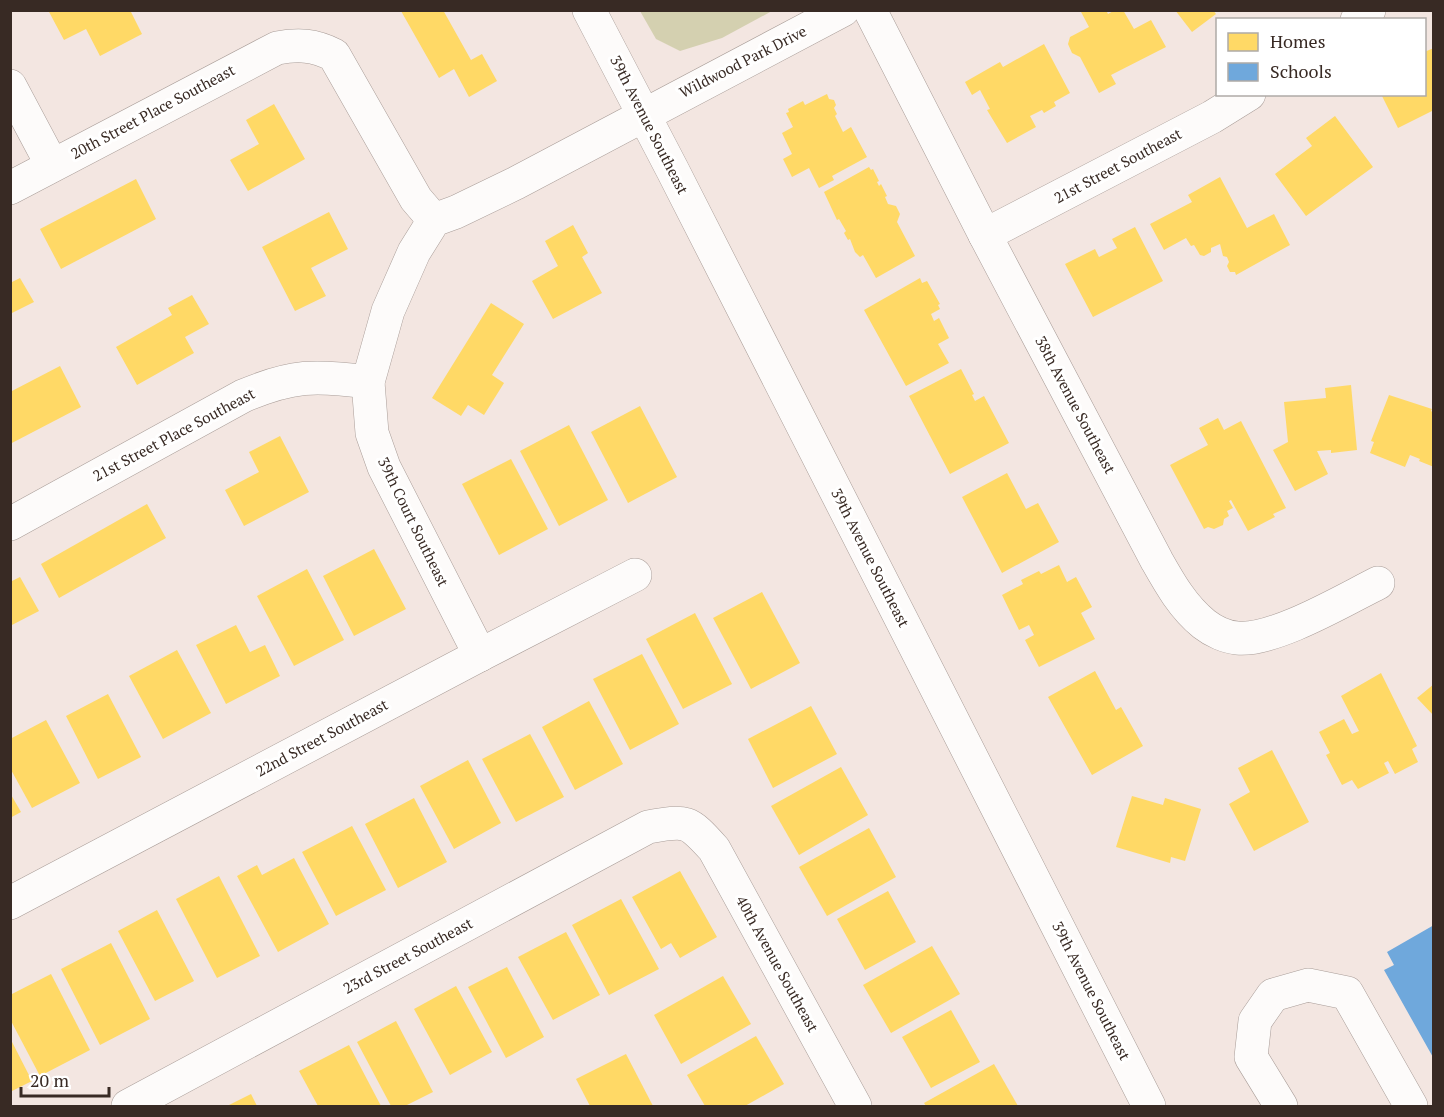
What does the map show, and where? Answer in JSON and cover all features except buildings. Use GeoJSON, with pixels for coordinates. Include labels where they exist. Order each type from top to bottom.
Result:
{"type":"FeatureCollection","features":[{"type":"Feature","properties":{"kind":"street","name":"39th Avenue Southeast"},"geometry":{"type":"LineString","coordinates":[[589,10],[1149,1107]]}},
{"type":"Feature","properties":{"kind":"street","name":"Wildwood Park Drive"},"geometry":{"type":"LineString","coordinates":[[644,114],[843,10]]}},
{"type":"Feature","properties":{"kind":"street","name":"38th Avenue Southeast"},"geometry":{"type":"LineString","coordinates":[[870,10],[985,235],[1157,561],[1188,609],[1204,624],[1228,636],[1257,637],[1291,625],[1378,583]]}},
{"type":"Feature","properties":{"kind":"street","name":"20th Street Place Southeast"},"geometry":{"type":"LineString","coordinates":[[10,188],[277,48],[299,44],[319,47],[334,55],[416,199],[434,220]]}},
{"type":"Feature","properties":{"kind":"street"},"geometry":{"type":"LineString","coordinates":[[10,86],[52,165]]}},
{"type":"Feature","properties":{"kind":"street","name":"21st Street Southeast"},"geometry":{"type":"LineString","coordinates":[[985,235],[1212,117],[1246,96]]}},
{"type":"Feature","properties":{"kind":"street"},"geometry":{"type":"LineString","coordinates":[[368,382],[388,311],[414,252],[434,220],[516,183],[644,114]]}},
{"type":"Feature","properties":{"kind":"street","name":"21st Street Place Southeast"},"geometry":{"type":"LineString","coordinates":[[10,524],[243,396],[269,384],[298,378],[329,377],[368,382]]}},
{"type":"Feature","properties":{"kind":"street","name":"39th Court Southeast"},"geometry":{"type":"LineString","coordinates":[[368,382],[372,433],[384,467],[480,654]]}},
{"type":"Feature","properties":{"kind":"street","name":"22nd Street Southeast"},"geometry":{"type":"LineString","coordinates":[[10,903],[480,654],[635,575]]}},
{"type":"Feature","properties":{"kind":"street","name":"23rd Street Southeast"},"geometry":{"type":"LineString","coordinates":[[128,1107],[648,827],[673,822],[693,826]]}},
{"type":"Feature","properties":{"kind":"street","name":"40th Avenue Southeast"},"geometry":{"type":"LineString","coordinates":[[693,826],[714,849],[844,1103]]}},
{"type":"Feature","properties":{"kind":"street"},"geometry":{"type":"LineString","coordinates":[[1281,1107],[1251,1057],[1255,1021],[1273,995],[1308,985],[1347,993],[1411,1107]]}},
{"type":"Feature","properties":{"kind":"shaded area"},"geometry":{"type":"Polygon","coordinates":[[[640,11],[772,11],[722,38],[680,51],[656,39],[640,11]]]}}]}
